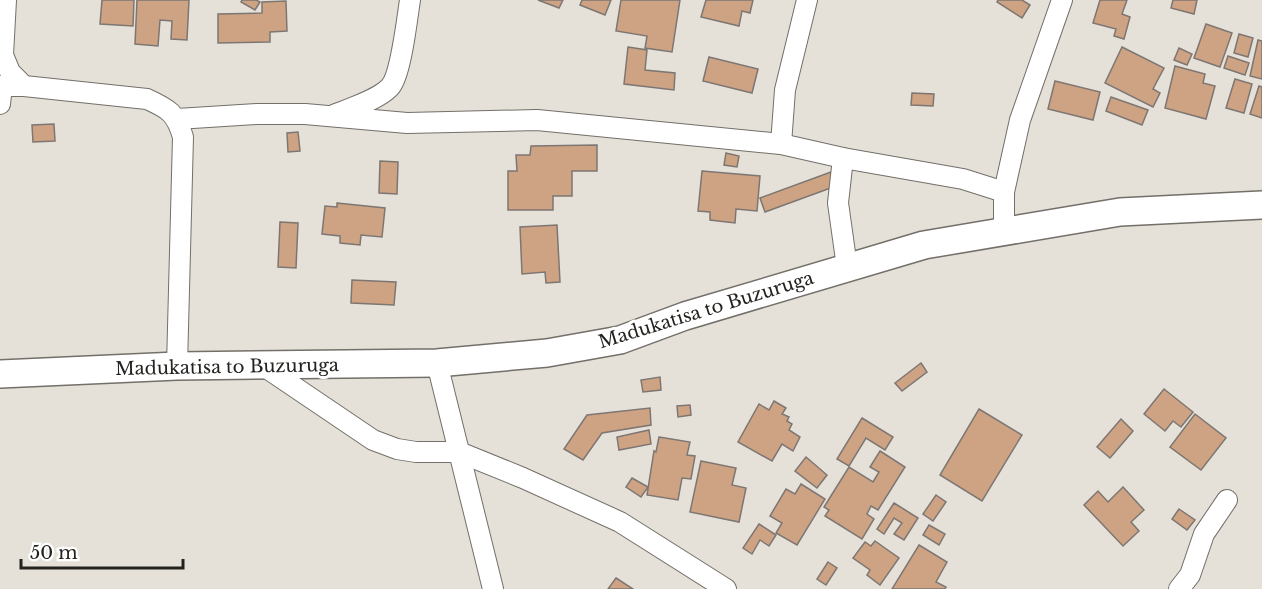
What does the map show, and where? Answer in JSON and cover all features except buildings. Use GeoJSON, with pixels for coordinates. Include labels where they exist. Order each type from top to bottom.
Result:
{"type":"FeatureCollection","features":[{"type":"Feature","properties":{"kind":"main road","name":"Madukatisa to Buzuruga"},"geometry":{"type":"LineString","coordinates":[[0,374],[177,366],[437,363],[547,352],[620,340],[685,316],[924,245],[1120,212],[1262,205]]}},
{"type":"Feature","properties":{"kind":"street"},"geometry":{"type":"LineString","coordinates":[[6,0],[3,55],[10,72],[24,86]]}},
{"type":"Feature","properties":{"kind":"street"},"geometry":{"type":"LineString","coordinates":[[329,117],[379,96],[391,86],[397,74],[410,0]]}},
{"type":"Feature","properties":{"kind":"street"},"geometry":{"type":"LineString","coordinates":[[781,144],[785,90],[807,0]]}},
{"type":"Feature","properties":{"kind":"street"},"geometry":{"type":"LineString","coordinates":[[1004,230],[1004,192],[1020,120],[1062,0]]}},
{"type":"Feature","properties":{"kind":"street"},"geometry":{"type":"LineString","coordinates":[[1,92],[24,86],[147,99],[165,107],[177,119],[183,137],[177,366]]}},
{"type":"Feature","properties":{"kind":"street"},"geometry":{"type":"LineString","coordinates":[[177,119],[257,114],[304,114],[407,123],[537,120],[781,144],[843,158],[963,178],[1004,192]]}},
{"type":"Feature","properties":{"kind":"street"},"geometry":{"type":"LineString","coordinates":[[843,158],[838,203],[847,267]]}},
{"type":"Feature","properties":{"kind":"street"},"geometry":{"type":"LineString","coordinates":[[437,363],[493,589]]}},
{"type":"Feature","properties":{"kind":"street"},"geometry":{"type":"LineString","coordinates":[[262,365],[374,440],[397,449],[417,452],[459,452],[523,478],[620,522],[726,589]]}},
{"type":"Feature","properties":{"kind":"street"},"geometry":{"type":"LineString","coordinates":[[1179,589],[1190,575],[1204,534],[1227,500]]}}]}
